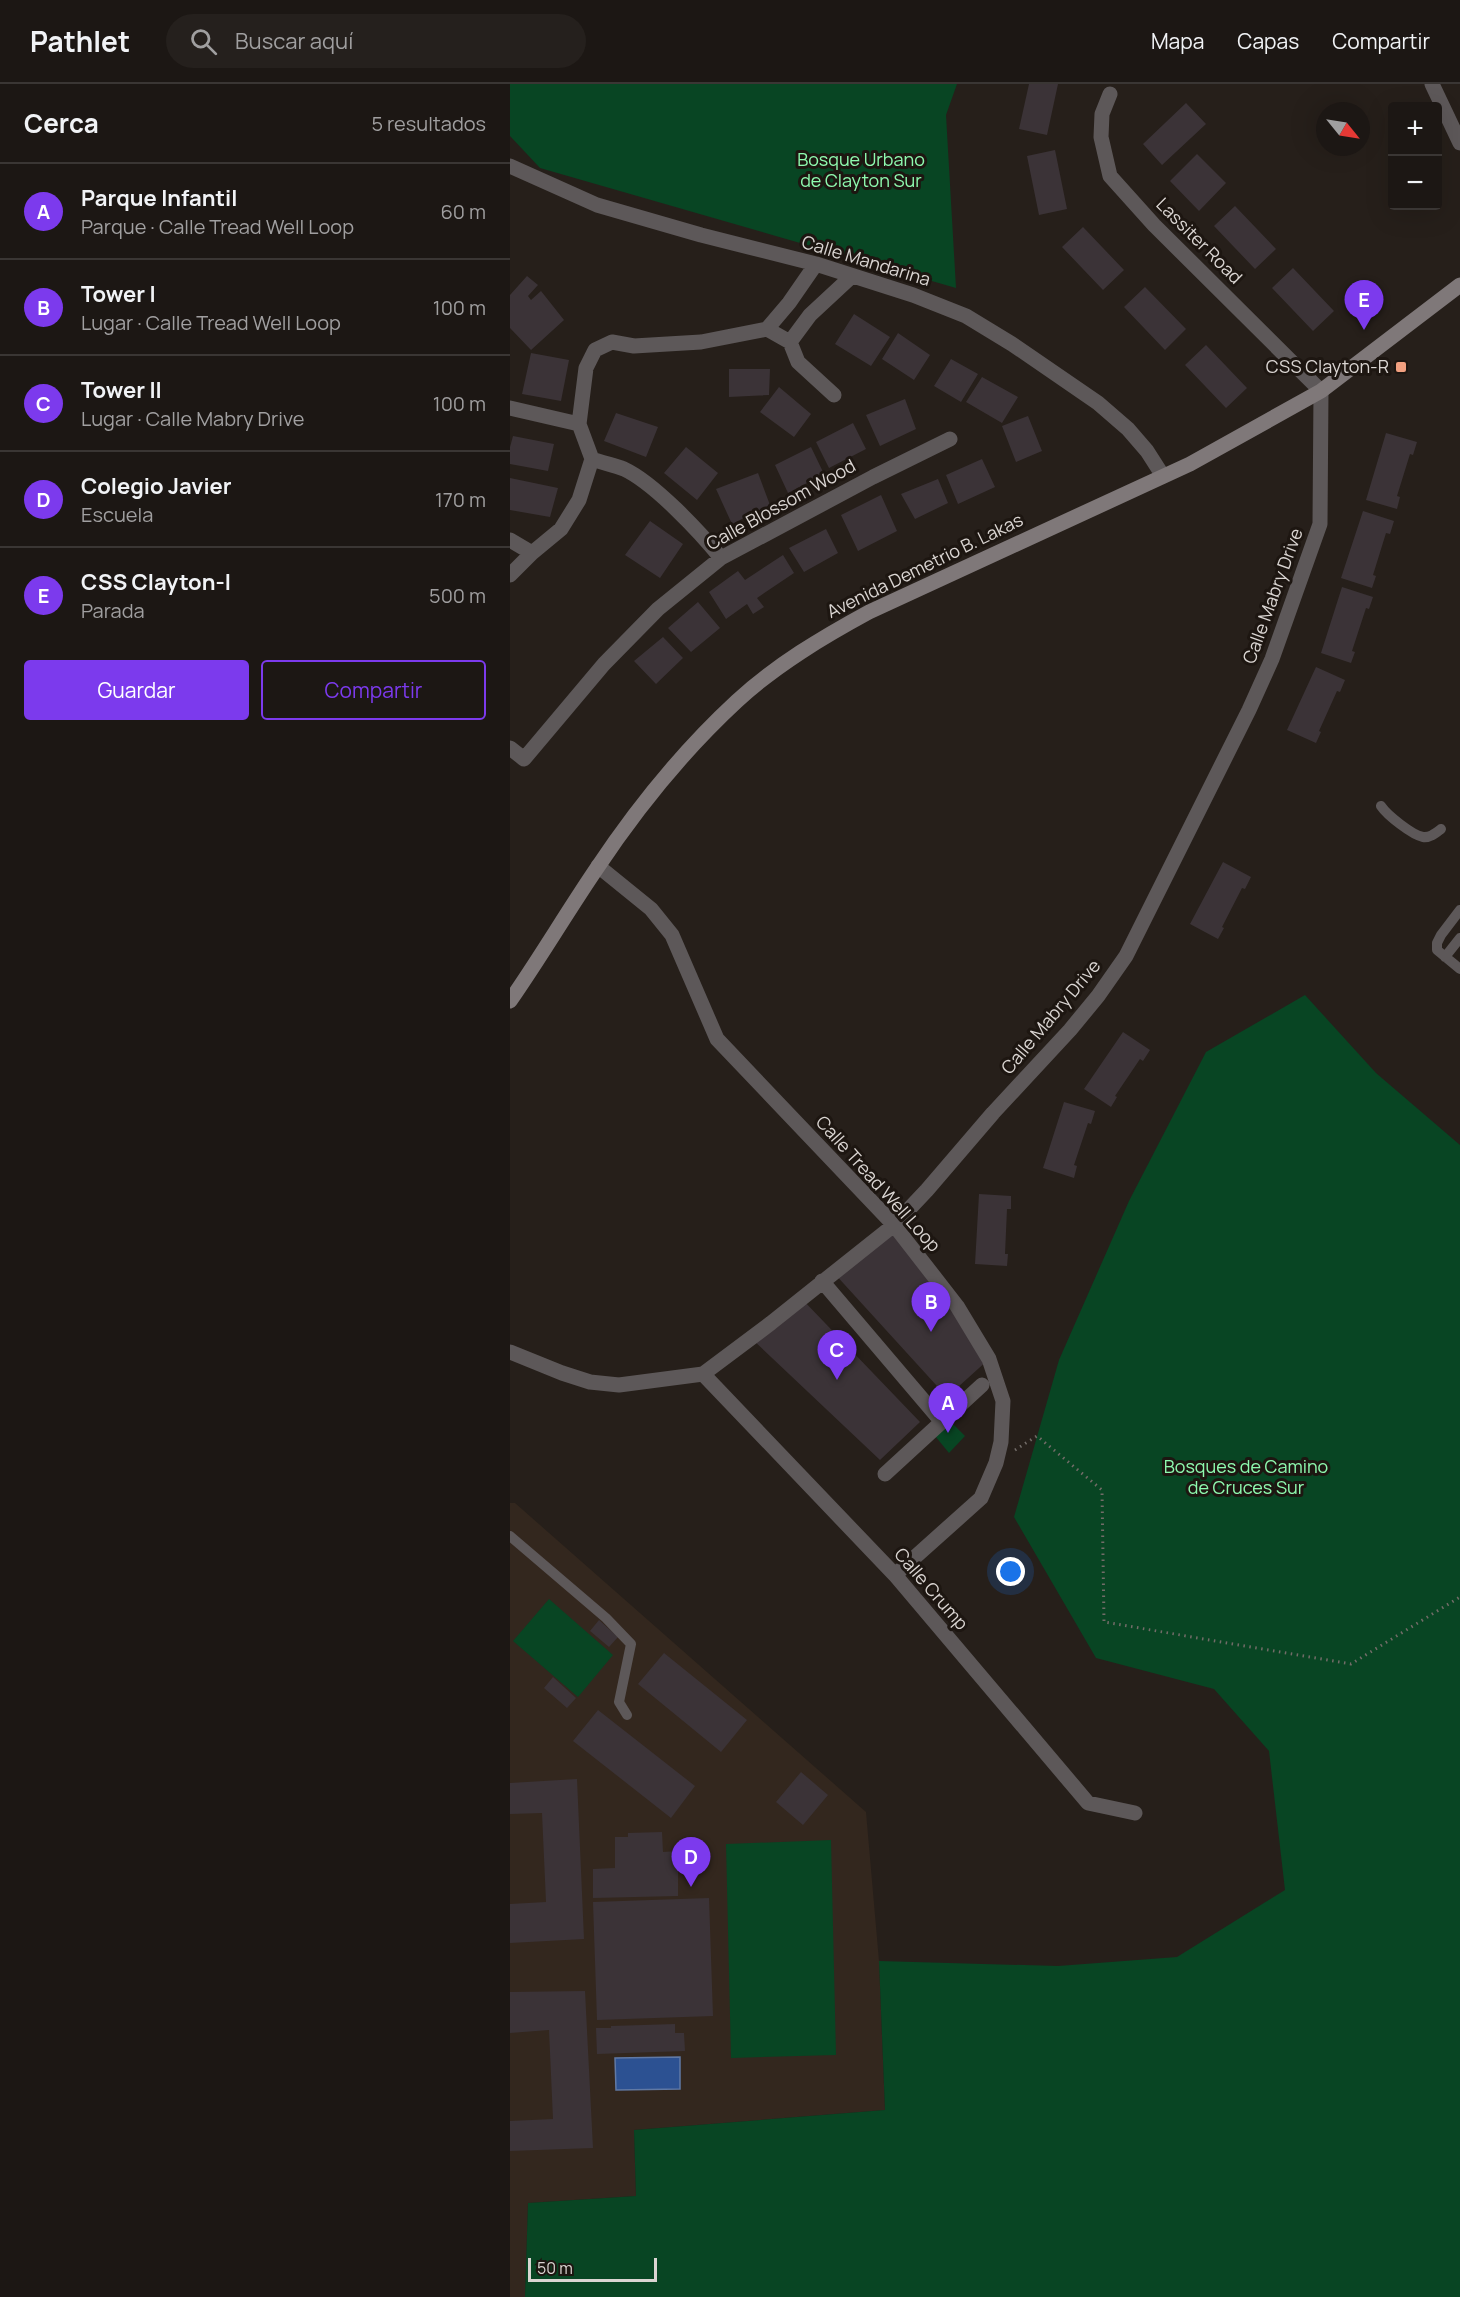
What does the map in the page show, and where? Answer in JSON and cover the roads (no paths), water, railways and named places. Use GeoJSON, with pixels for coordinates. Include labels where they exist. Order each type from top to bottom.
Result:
{"type":"FeatureCollection","features":[{"type":"Feature","properties":{"kind":"street"},"geometry":{"type":"LineString","coordinates":[[1433,84],[1460,143]]}},
{"type":"Feature","properties":{"kind":"street","name":"Lassiter Road"},"geometry":{"type":"LineString","coordinates":[[1110,94],[1102,114],[1101,137],[1110,176],[1154,225],[1321,391]]}},
{"type":"Feature","properties":{"kind":"street","name":"Calle Mandarina"},"geometry":{"type":"LineString","coordinates":[[510,166],[597,205],[701,235],[816,264],[913,295],[966,316],[1012,344],[1098,403],[1128,429],[1147,451],[1163,476]]}},
{"type":"Feature","properties":{"kind":"street"},"geometry":{"type":"LineString","coordinates":[[510,575],[561,529],[579,500],[592,459],[579,424],[585,368],[595,350],[612,342],[634,346],[701,342],[767,329],[789,303],[816,264]]}},
{"type":"Feature","properties":{"kind":"street"},"geometry":{"type":"LineString","coordinates":[[790,342],[810,315],[852,276]]}},
{"type":"Feature","properties":{"kind":"street","name":"Avenida Demetrio B. Lakas"},"geometry":{"type":"LineString","coordinates":[[510,1001],[515,984],[598,866],[670,772],[738,700],[782,666],[828,634],[869,612],[1190,464],[1321,391],[1460,285]]}},
{"type":"Feature","properties":{"kind":"street"},"geometry":{"type":"LineString","coordinates":[[767,329],[790,342],[798,362],[834,395]]}},
{"type":"Feature","properties":{"kind":"street","name":"Calle Mabry Drive"},"geometry":{"type":"LineString","coordinates":[[510,1352],[561,1374],[590,1382],[619,1385],[703,1374],[894,1225],[1070,1030],[1098,996],[1126,956],[1249,710],[1272,659],[1320,524],[1321,391]]}},
{"type":"Feature","properties":{"kind":"street"},"geometry":{"type":"LineString","coordinates":[[510,408],[579,424]]}},
{"type":"Feature","properties":{"kind":"street","name":"Calle Blossom Wood"},"geometry":{"type":"LineString","coordinates":[[510,748],[524,759],[604,664],[642,625],[658,609],[721,558],[950,439]]}},
{"type":"Feature","properties":{"kind":"street"},"geometry":{"type":"LineString","coordinates":[[592,459],[625,470],[643,482],[701,533],[721,558]]}},
{"type":"Feature","properties":{"kind":"street"},"geometry":{"type":"LineString","coordinates":[[510,540],[532,553]]}},
{"type":"Feature","properties":{"kind":"street","name":"Calle Tread Well Loop"},"geometry":{"type":"LineString","coordinates":[[598,866],[651,909],[672,934],[717,1039],[894,1225],[957,1306],[988,1359],[1003,1401],[1001,1442],[996,1463],[981,1498],[895,1575]]}},
{"type":"Feature","properties":{"kind":"street"},"geometry":{"type":"LineString","coordinates":[[822,1281],[941,1421]]}},
{"type":"Feature","properties":{"kind":"street","name":"Calle Crump"},"geometry":{"type":"LineString","coordinates":[[703,1374],[895,1575],[1088,1803],[1135,1813]]}},
{"type":"Feature","properties":{"kind":"street"},"geometry":{"type":"LineString","coordinates":[[885,1474],[982,1385]]}},
{"type":"Feature","properties":{"kind":"lane"},"geometry":{"type":"LineString","coordinates":[[1381,806],[1395,820],[1424,837],[1434,835],[1441,829]]}},
{"type":"Feature","properties":{"kind":"lane"},"geometry":{"type":"LineString","coordinates":[[1460,910],[1437,943],[1437,950],[1460,969]]}},
{"type":"Feature","properties":{"kind":"lane"},"geometry":{"type":"LineString","coordinates":[[1445,957],[1460,938]]}},
{"type":"Feature","properties":{"kind":"lane"},"geometry":{"type":"LineString","coordinates":[[510,1536],[606,1618],[631,1644],[619,1702],[627,1715]]}},
{"type":"Feature","properties":{"kind":"water"},"geometry":{"type":"Polygon","coordinates":[[[680,2057],[680,2089],[616,2090],[615,2058],[680,2057]]]}},
{"type":"Feature","properties":{"kind":"place","name":"CSS Clayton-I"},"geometry":{"type":"Point","coordinates":[1364,330]}},
{"type":"Feature","properties":{"kind":"place","name":"CSS Clayton-R"},"geometry":{"type":"Point","coordinates":[1401,367]}},
{"type":"Feature","properties":{"kind":"place","name":"Tower I"},"geometry":{"type":"Point","coordinates":[931,1332]}},
{"type":"Feature","properties":{"kind":"place","name":"Tower II"},"geometry":{"type":"Point","coordinates":[837,1380]}},
{"type":"Feature","properties":{"kind":"place","name":"Parque Infantil"},"geometry":{"type":"Point","coordinates":[948,1433]}},
{"type":"Feature","properties":{"kind":"place","name":"Colegio Javier"},"geometry":{"type":"Point","coordinates":[691,1887]}},
{"type":"Feature","properties":{"kind":"park label","name":"Bosque Urbano de Clayton Sur"},"geometry":{"type":"Point","coordinates":[861,170]}},
{"type":"Feature","properties":{"kind":"park label","name":"Bosques de Camino de Cruces Sur"},"geometry":{"type":"Point","coordinates":[1246,1477]}}]}
